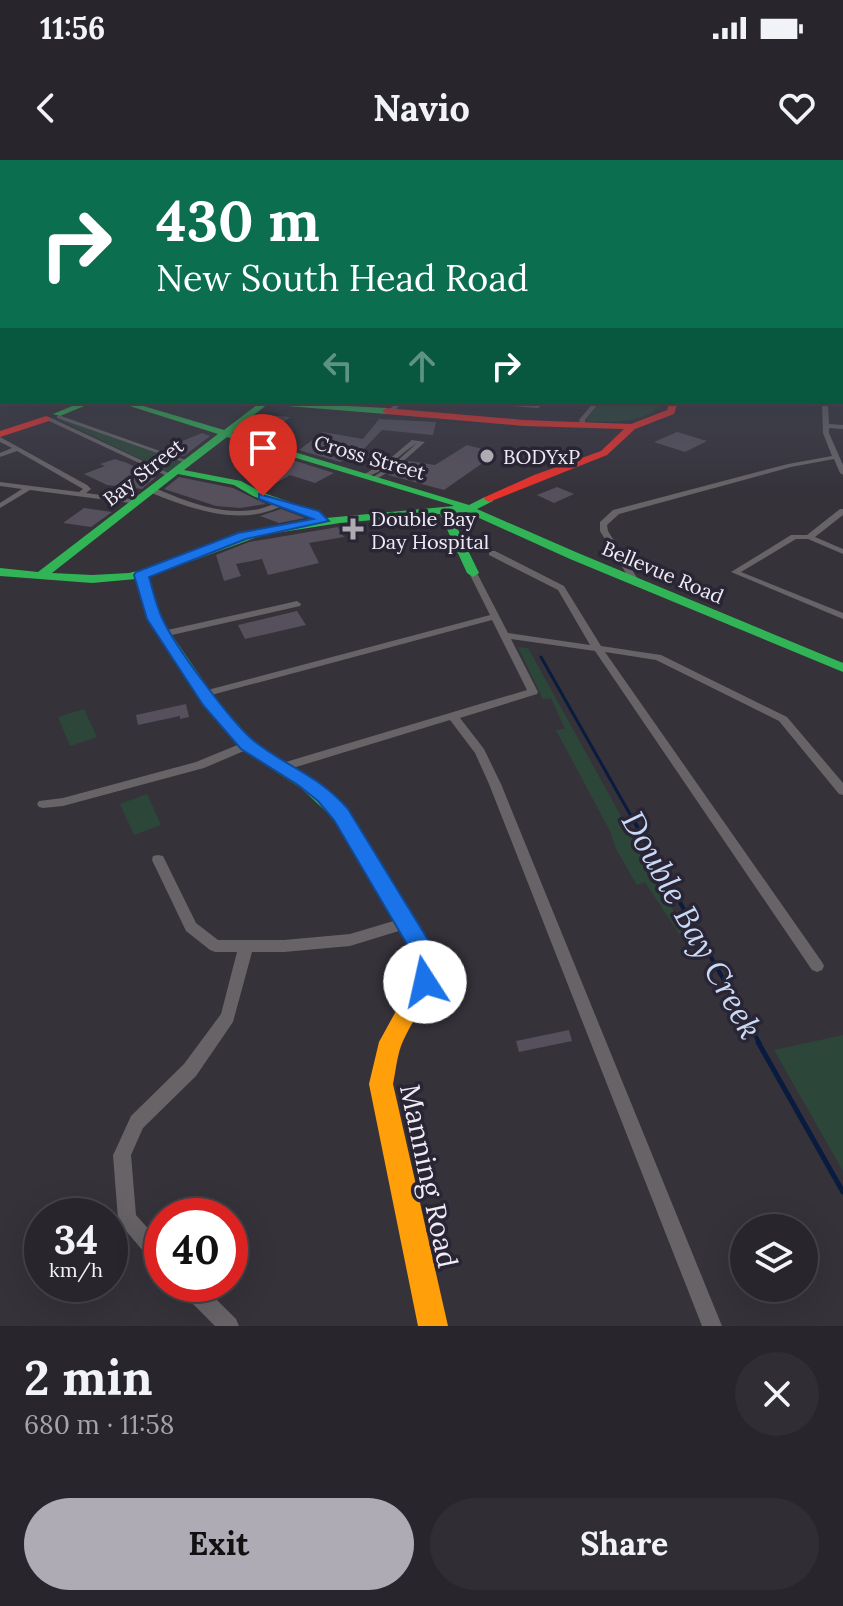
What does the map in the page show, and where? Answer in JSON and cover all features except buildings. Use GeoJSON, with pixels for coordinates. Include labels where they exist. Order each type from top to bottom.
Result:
{"type":"FeatureCollection","features":[{"type":"Feature","properties":{"kind":"street"},"geometry":{"type":"LineString","coordinates":[[0,437],[85,404]]}},
{"type":"Feature","properties":{"kind":"street","name":"Cross Street"},"geometry":{"type":"LineString","coordinates":[[127,404],[470,508]]}},
{"type":"Feature","properties":{"kind":"street","name":"Bay Street"},"geometry":{"type":"LineString","coordinates":[[43,574],[266,404]]}},
{"type":"Feature","properties":{"kind":"street"},"geometry":{"type":"LineString","coordinates":[[305,404],[533,415]]}},
{"type":"Feature","properties":{"kind":"street"},"geometry":{"type":"LineString","coordinates":[[490,404],[587,424],[632,427],[673,410],[674,404]]}},
{"type":"Feature","properties":{"kind":"street"},"geometry":{"type":"LineString","coordinates":[[595,404],[582,420],[587,424],[658,418]]}},
{"type":"Feature","properties":{"kind":"street"},"geometry":{"type":"LineString","coordinates":[[825,404],[826,433],[843,473]]}},
{"type":"Feature","properties":{"kind":"street"},"geometry":{"type":"LineString","coordinates":[[53,417],[178,470],[231,482],[314,514],[323,521]]}},
{"type":"Feature","properties":{"kind":"street"},"geometry":{"type":"LineString","coordinates":[[53,417],[178,470]]}},
{"type":"Feature","properties":{"kind":"street"},"geometry":{"type":"LineString","coordinates":[[827,426],[843,427]]}},
{"type":"Feature","properties":{"kind":"street"},"geometry":{"type":"LineString","coordinates":[[0,572],[102,581],[141,575],[243,536],[323,521],[470,508],[538,477],[604,453],[632,427]]}},
{"type":"Feature","properties":{"kind":"street"},"geometry":{"type":"LineString","coordinates":[[0,437],[85,486],[87,489],[81,494]]}},
{"type":"Feature","properties":{"kind":"street"},"geometry":{"type":"LineString","coordinates":[[0,455],[18,448]]}},
{"type":"Feature","properties":{"kind":"street"},"geometry":{"type":"LineString","coordinates":[[369,478],[411,448]]}},
{"type":"Feature","properties":{"kind":"street"},"geometry":{"type":"LineString","coordinates":[[635,581],[604,531],[603,524],[616,512],[790,465],[836,457]]}},
{"type":"Feature","properties":{"kind":"street"},"geometry":{"type":"LineString","coordinates":[[0,484],[138,502]]}},
{"type":"Feature","properties":{"kind":"street"},"geometry":{"type":"LineString","coordinates":[[0,506],[28,488]]}},
{"type":"Feature","properties":{"kind":"street"},"geometry":{"type":"LineString","coordinates":[[152,490],[216,514],[265,509],[283,503]]}},
{"type":"Feature","properties":{"kind":"street","name":"Bellevue Road"},"geometry":{"type":"LineString","coordinates":[[470,508],[843,668]]}},
{"type":"Feature","properties":{"kind":"street"},"geometry":{"type":"LineString","coordinates":[[283,767],[533,692],[444,511]]}},
{"type":"Feature","properties":{"kind":"street"},"geometry":{"type":"LineString","coordinates":[[843,511],[809,537],[786,540],[735,572],[843,616]]}},
{"type":"Feature","properties":{"kind":"street"},"geometry":{"type":"LineString","coordinates":[[809,537],[843,552]]}},
{"type":"Feature","properties":{"kind":"street"},"geometry":{"type":"LineString","coordinates":[[492,553],[561,588],[596,646],[817,966]]}},
{"type":"Feature","properties":{"kind":"street","name":"Manning Road"},"geometry":{"type":"LineString","coordinates":[[141,575],[155,619],[204,694],[247,745],[325,796],[341,815],[407,923],[426,961],[425,982],[396,1027],[386,1051],[381,1084],[433,1326]]}},
{"type":"Feature","properties":{"kind":"street"},"geometry":{"type":"LineString","coordinates":[[163,634],[297,604]]}},
{"type":"Feature","properties":{"kind":"street"},"geometry":{"type":"LineString","coordinates":[[204,694],[495,616]]}},
{"type":"Feature","properties":{"kind":"street"},"geometry":{"type":"LineString","coordinates":[[503,635],[658,657],[783,719],[843,791]]}},
{"type":"Feature","properties":{"kind":"street"},"geometry":{"type":"LineString","coordinates":[[452,715],[480,752],[495,784],[712,1326]]}},
{"type":"Feature","properties":{"kind":"street"},"geometry":{"type":"LineString","coordinates":[[43,804],[63,802],[200,765],[247,745]]}},
{"type":"Feature","properties":{"kind":"street"},"geometry":{"type":"LineString","coordinates":[[158,860],[191,927],[215,946],[350,940],[407,923]]}},
{"type":"Feature","properties":{"kind":"street"},"geometry":{"type":"LineString","coordinates":[[144,1238],[127,1219],[122,1155],[137,1122],[190,1070],[228,1017],[246,946]]}},
{"type":"Feature","properties":{"kind":"street"},"geometry":{"type":"LineString","coordinates":[[205,1302],[229,1326]]}},
{"type":"Feature","properties":{"kind":"green space"},"geometry":{"type":"Polygon","coordinates":[[[599,404],[660,404],[647,415],[637,418],[586,421],[599,404]]]}},
{"type":"Feature","properties":{"kind":"green space"},"geometry":{"type":"Polygon","coordinates":[[[60,419],[183,462],[167,472],[60,419]]]}},
{"type":"Feature","properties":{"kind":"green space"},"geometry":{"type":"Polygon","coordinates":[[[518,647],[528,648],[685,932],[679,934],[645,882],[637,885],[556,730],[565,729],[551,698],[543,699],[518,647]]]}},
{"type":"Feature","properties":{"kind":"green space"},"geometry":{"type":"Polygon","coordinates":[[[84,709],[97,737],[70,746],[58,717],[84,709]]]}},
{"type":"Feature","properties":{"kind":"green space"},"geometry":{"type":"Polygon","coordinates":[[[147,794],[161,825],[134,835],[120,804],[147,794]]]}},
{"type":"Feature","properties":{"kind":"green space"},"geometry":{"type":"Polygon","coordinates":[[[843,1035],[843,1171],[774,1050],[843,1035]]]}},
{"type":"Feature","properties":{"kind":"waterway","name":"Double Bay Creek"},"geometry":{"type":"LineString","coordinates":[[541,657],[635,823]]}},
{"type":"Feature","properties":{"kind":"waterway","name":"Double Bay Creek"},"geometry":{"type":"LineString","coordinates":[[634,821],[760,1044]]}},
{"type":"Feature","properties":{"kind":"waterway","name":"Double Bay Creek"},"geometry":{"type":"LineString","coordinates":[[758,1042],[843,1192]]}},
{"type":"Feature","properties":{"kind":"traffic: fast"},"geometry":{"type":"LineString","coordinates":[[57,414],[84,404]]}},
{"type":"Feature","properties":{"kind":"traffic: fast"},"geometry":{"type":"LineString","coordinates":[[128,404],[456,503],[574,556],[843,668]]}},
{"type":"Feature","properties":{"kind":"traffic: fast"},"geometry":{"type":"LineString","coordinates":[[43,574],[263,404]]}},
{"type":"Feature","properties":{"kind":"traffic: fast"},"geometry":{"type":"LineString","coordinates":[[300,404],[386,411]]}},
{"type":"Feature","properties":{"kind":"traffic: fast"},"geometry":{"type":"LineString","coordinates":[[176,471],[237,483],[257,494],[314,514],[323,521]]}},
{"type":"Feature","properties":{"kind":"traffic: fast"},"geometry":{"type":"LineString","coordinates":[[0,572],[74,578],[129,577],[161,569],[262,532],[340,519],[470,508],[489,499]]}},
{"type":"Feature","properties":{"kind":"traffic: fast"},"geometry":{"type":"LineString","coordinates":[[444,511],[473,573]]}},
{"type":"Feature","properties":{"kind":"traffic: fast"},"geometry":{"type":"LineString","coordinates":[[141,575],[156,622],[213,706],[248,746],[307,784],[341,815],[419,944]]}},
{"type":"Feature","properties":{"kind":"traffic: slow"},"geometry":{"type":"LineString","coordinates":[[419,944],[424,962],[423,983],[390,1042],[381,1084],[433,1326]]}},
{"type":"Feature","properties":{"kind":"traffic: jam"},"geometry":{"type":"LineString","coordinates":[[489,499],[604,453],[632,427],[671,412],[673,404]]}},
{"type":"Feature","properties":{"kind":"traffic: jam"},"geometry":{"type":"LineString","coordinates":[[396,412],[386,411],[524,423]]}},
{"type":"Feature","properties":{"kind":"traffic: jam"},"geometry":{"type":"LineString","coordinates":[[0,434],[46,419]]}},
{"type":"Feature","properties":{"kind":"traffic: jam"},"geometry":{"type":"LineString","coordinates":[[532,422],[524,423],[632,427]]}},
{"type":"Feature","properties":{"kind":"place","name":"BODYxP"},"geometry":{"type":"Point","coordinates":[487,456]}},
{"type":"Feature","properties":{"kind":"place","name":"Double Bay Day Hospital"},"geometry":{"type":"Point","coordinates":[353,529]}},
{"type":"Feature","properties":{"kind":"route"},"geometry":{"type":"LineString","coordinates":[[263,496],[319,516],[323,521],[243,536],[141,575],[155,619],[209,701],[247,745],[305,780],[325,796],[341,815],[421,948],[426,961],[425,982]]}}]}
